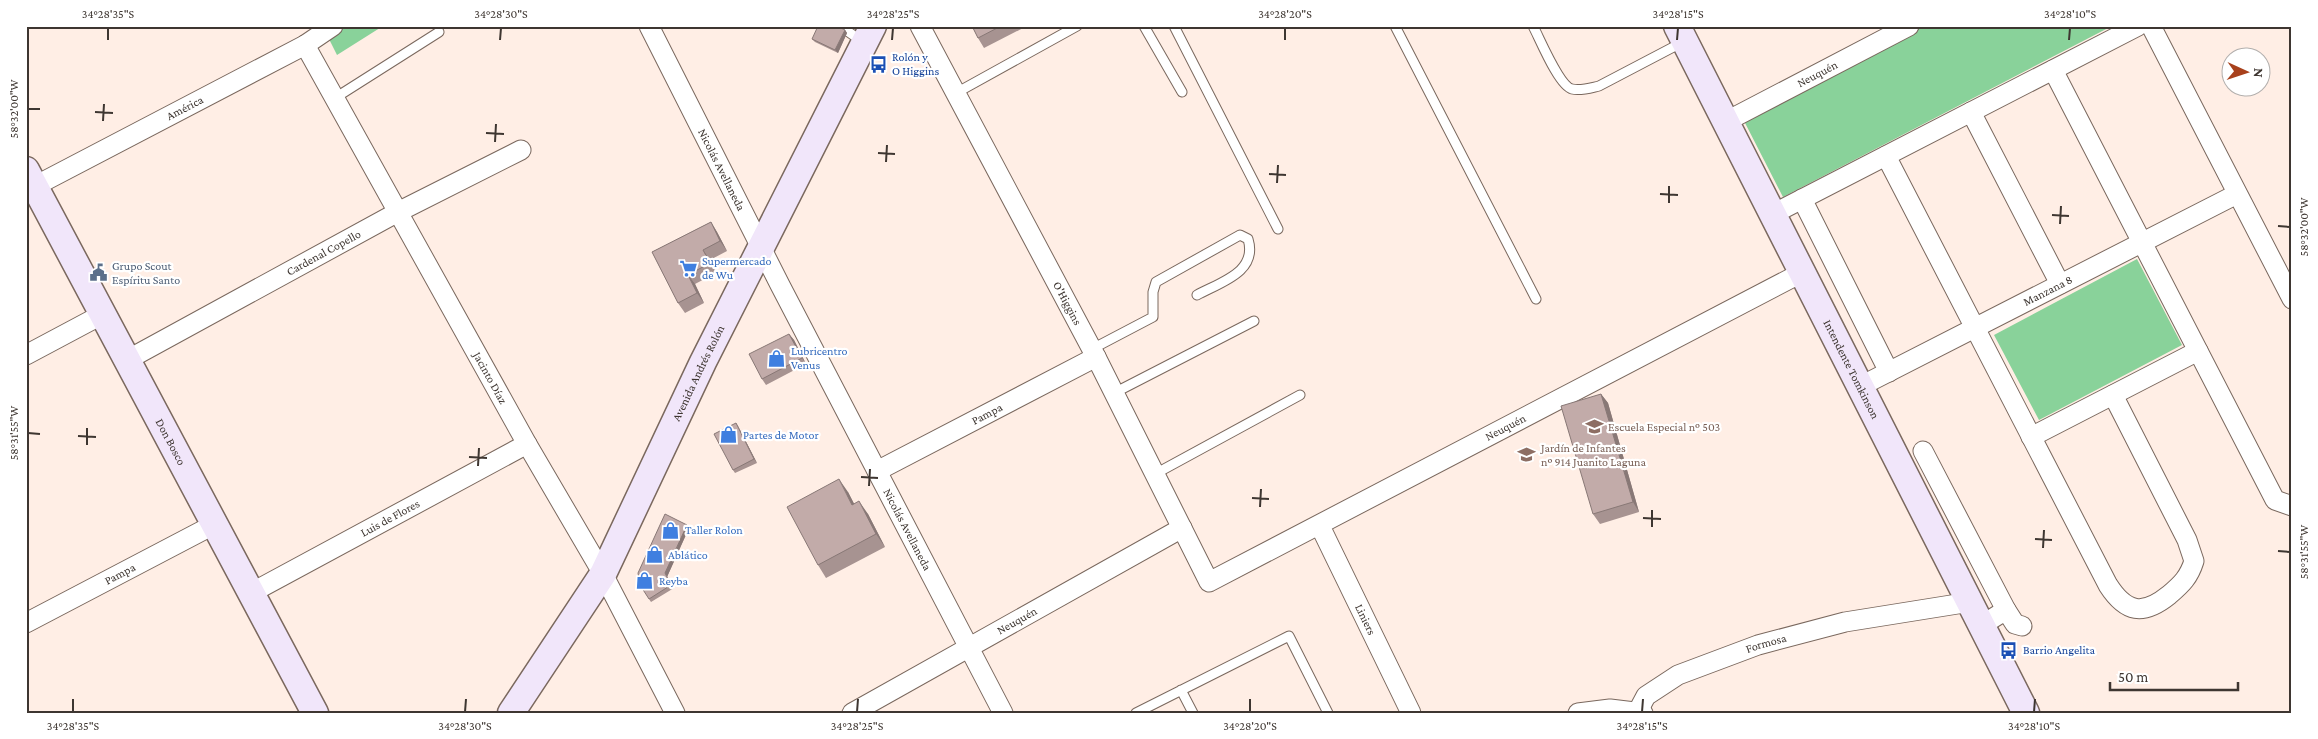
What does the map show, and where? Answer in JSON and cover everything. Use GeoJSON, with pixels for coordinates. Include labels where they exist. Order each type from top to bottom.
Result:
{"type":"FeatureCollection","features":[{"type":"Feature","properties":{"kind":"street","name":"América"},"geometry":{"type":"LineString","coordinates":[[30,178],[306,45],[332,26]]}},
{"type":"Feature","properties":{"kind":"street","name":"Nicolás Avellaneda"},"geometry":{"type":"LineString","coordinates":[[649,26],[761,247],[1003,713]]}},
{"type":"Feature","properties":{"kind":"street","name":"O'Higgins"},"geometry":{"type":"LineString","coordinates":[[920,26],[1094,353],[1209,582]]}},
{"type":"Feature","properties":{"kind":"street","name":"Neuquén"},"geometry":{"type":"LineString","coordinates":[[1725,122],[1889,31],[1909,26]]}},
{"type":"Feature","properties":{"kind":"street"},"geometry":{"type":"LineString","coordinates":[[1771,215],[2138,26]]}},
{"type":"Feature","properties":{"kind":"street"},"geometry":{"type":"LineString","coordinates":[[2151,26],[2292,300]]}},
{"type":"Feature","properties":{"kind":"street","name":"Avenida Andrés Rolón"},"geometry":{"type":"LineString","coordinates":[[510,713],[603,574],[703,362],[869,34]]}},
{"type":"Feature","properties":{"kind":"street","name":"Intendente Tomkinson"},"geometry":{"type":"LineString","coordinates":[[1681,34],[1771,215],[2026,713]]}},
{"type":"Feature","properties":{"kind":"street","name":"Jacinto Díaz"},"geometry":{"type":"LineString","coordinates":[[306,45],[527,444],[603,574],[675,713]]}},
{"type":"Feature","properties":{"kind":"street"},"geometry":{"type":"LineString","coordinates":[[2053,70],[2275,500],[2292,506]]}},
{"type":"Feature","properties":{"kind":"street"},"geometry":{"type":"LineString","coordinates":[[1971,112],[2060,284]]}},
{"type":"Feature","properties":{"kind":"street","name":"Cardenal Copello"},"geometry":{"type":"LineString","coordinates":[[127,360],[398,212],[522,150]]}},
{"type":"Feature","properties":{"kind":"street"},"geometry":{"type":"LineString","coordinates":[[1886,156],[2031,438],[2118,600],[2140,609],[2158,604],[2185,582],[2194,561],[2187,540],[2113,395]]}},
{"type":"Feature","properties":{"kind":"street","name":"Don Bosco"},"geometry":{"type":"LineString","coordinates":[[30,178],[315,713]]}},
{"type":"Feature","properties":{"kind":"street","name":"Manzana 8"},"geometry":{"type":"LineString","coordinates":[[1859,387],[2237,194]]}},
{"type":"Feature","properties":{"kind":"street"},"geometry":{"type":"LineString","coordinates":[[1802,199],[1889,372]]}},
{"type":"Feature","properties":{"kind":"street","name":"Neuquén"},"geometry":{"type":"LineString","coordinates":[[1209,582],[1320,526],[1801,273]]}},
{"type":"Feature","properties":{"kind":"street"},"geometry":{"type":"LineString","coordinates":[[26,355],[103,314]]}},
{"type":"Feature","properties":{"kind":"street"},"geometry":{"type":"LineString","coordinates":[[2031,438],[2198,351]]}},
{"type":"Feature","properties":{"kind":"street","name":"Pampa"},"geometry":{"type":"LineString","coordinates":[[878,471],[1094,353]]}},
{"type":"Feature","properties":{"kind":"street","name":"Luis de Flores"},"geometry":{"type":"LineString","coordinates":[[251,593],[527,444]]}},
{"type":"Feature","properties":{"kind":"street"},"geometry":{"type":"LineString","coordinates":[[1923,452],[2006,610],[2016,624],[2022,626]]}},
{"type":"Feature","properties":{"kind":"street","name":"Pampa"},"geometry":{"type":"LineString","coordinates":[[26,623],[215,524]]}},
{"type":"Feature","properties":{"kind":"street","name":"Liniers"},"geometry":{"type":"LineString","coordinates":[[1320,526],[1411,713]]}},
{"type":"Feature","properties":{"kind":"street","name":"Neuquén"},"geometry":{"type":"LineString","coordinates":[[852,713],[1182,528]]}},
{"type":"Feature","properties":{"kind":"street","name":"Formosa"},"geometry":{"type":"LineString","coordinates":[[1578,713],[1610,709],[1640,712],[1646,696],[1678,675],[1758,645],[1845,622],[1970,602]]}},
{"type":"Feature","properties":{"kind":"street"},"geometry":{"type":"LineString","coordinates":[[1982,625],[2006,610]]}},
{"type":"Feature","properties":{"kind":"lane"},"geometry":{"type":"LineString","coordinates":[[840,26],[869,34]]}},
{"type":"Feature","properties":{"kind":"lane"},"geometry":{"type":"LineString","coordinates":[[956,93],[1077,26]]}},
{"type":"Feature","properties":{"kind":"lane"},"geometry":{"type":"LineString","coordinates":[[1144,26],[1182,92]]}},
{"type":"Feature","properties":{"kind":"lane"},"geometry":{"type":"LineString","coordinates":[[1174,26],[1278,229]]}},
{"type":"Feature","properties":{"kind":"lane"},"geometry":{"type":"LineString","coordinates":[[1395,26],[1536,299]]}},
{"type":"Feature","properties":{"kind":"lane"},"geometry":{"type":"LineString","coordinates":[[1533,26],[1561,80],[1570,89],[1585,89],[1599,86],[1681,34]]}},
{"type":"Feature","properties":{"kind":"lane"},"geometry":{"type":"LineString","coordinates":[[335,98],[439,32]]}},
{"type":"Feature","properties":{"kind":"lane"},"geometry":{"type":"LineString","coordinates":[[1094,353],[1153,317],[1153,292],[1156,282],[1240,235],[1248,239],[1251,248],[1249,262],[1238,273],[1197,295]]}},
{"type":"Feature","properties":{"kind":"lane"},"geometry":{"type":"LineString","coordinates":[[1114,393],[1254,321]]}},
{"type":"Feature","properties":{"kind":"lane"},"geometry":{"type":"LineString","coordinates":[[1155,474],[1300,395]]}},
{"type":"Feature","properties":{"kind":"lane"},"geometry":{"type":"LineString","coordinates":[[1136,713],[1289,636],[1328,713]]}},
{"type":"Feature","properties":{"kind":"lane"},"geometry":{"type":"LineString","coordinates":[[1181,690],[1192,713]]}},
{"type":"Feature","properties":{"kind":"green space"},"geometry":{"type":"Polygon","coordinates":[[[343,26],[383,26],[337,55],[329,39],[343,26]]]}},
{"type":"Feature","properties":{"kind":"green space"},"geometry":{"type":"Polygon","coordinates":[[[1922,26],[2112,26],[1783,197],[1743,119],[1922,26]]]}},
{"type":"Feature","properties":{"kind":"green space"},"geometry":{"type":"Polygon","coordinates":[[[2137,259],[2182,345],[2039,420],[1994,335],[2137,259]]]}},
{"type":"Feature","properties":{"kind":"building"},"geometry":{"type":"Polygon","coordinates":[[[818,26],[837,26],[845,30],[835,50],[812,39],[818,26]]]}},
{"type":"Feature","properties":{"kind":"building"},"geometry":{"type":"Polygon","coordinates":[[[972,26],[1001,26],[978,38],[972,26]]]}},
{"type":"Feature","properties":{"kind":"building","name":"Supermercado de Wu"},"geometry":{"type":"Polygon","coordinates":[[[711,222],[720,241],[703,250],[710,263],[688,275],[697,293],[678,303],[652,252],[711,222]]]}},
{"type":"Feature","properties":{"kind":"building"},"geometry":{"type":"Polygon","coordinates":[[[789,334],[802,358],[762,379],[749,354],[789,334]]]}},
{"type":"Feature","properties":{"kind":"building"},"geometry":{"type":"Polygon","coordinates":[[[1601,394],[1633,502],[1593,514],[1561,406],[1601,394]]]}},
{"type":"Feature","properties":{"kind":"building"},"geometry":{"type":"Polygon","coordinates":[[[736,423],[754,459],[733,470],[714,434],[736,423]]]}},
{"type":"Feature","properties":{"kind":"building"},"geometry":{"type":"Polygon","coordinates":[[[839,479],[852,505],[859,501],[876,534],[818,565],[787,507],[839,479]]]}},
{"type":"Feature","properties":{"kind":"building"},"geometry":{"type":"Polygon","coordinates":[[[665,514],[687,525],[665,573],[671,585],[649,599],[640,585],[638,573],[665,514]]]}},
{"type":"Feature","properties":{"kind":"place","name":"Rolón y O Higgins"},"geometry":{"type":"Point","coordinates":[878,64]}},
{"type":"Feature","properties":{"kind":"place","name":"Supermercado de Wu"},"geometry":{"type":"Point","coordinates":[688,268]}},
{"type":"Feature","properties":{"kind":"place","name":"Grupo Scout Espíritu Santo"},"geometry":{"type":"Point","coordinates":[98,273]}},
{"type":"Feature","properties":{"kind":"place","name":"Lubricentro Venus"},"geometry":{"type":"Point","coordinates":[777,358]}},
{"type":"Feature","properties":{"kind":"place","name":"Escuela Especial nº 503"},"geometry":{"type":"Point","coordinates":[1594,427]}},
{"type":"Feature","properties":{"kind":"place","name":"Partes de Motor"},"geometry":{"type":"Point","coordinates":[729,435]}},
{"type":"Feature","properties":{"kind":"place","name":"Jardín de Infantes nº 914 Juanito Laguna"},"geometry":{"type":"Point","coordinates":[1527,455]}},
{"type":"Feature","properties":{"kind":"place","name":"Taller Rolon"},"geometry":{"type":"Point","coordinates":[671,530]}},
{"type":"Feature","properties":{"kind":"place","name":"Ablático"},"geometry":{"type":"Point","coordinates":[654,555]}},
{"type":"Feature","properties":{"kind":"place","name":"Reyba"},"geometry":{"type":"Point","coordinates":[645,581]}},
{"type":"Feature","properties":{"kind":"place","name":"Barrio Angelita"},"geometry":{"type":"Point","coordinates":[2009,650]}}]}
